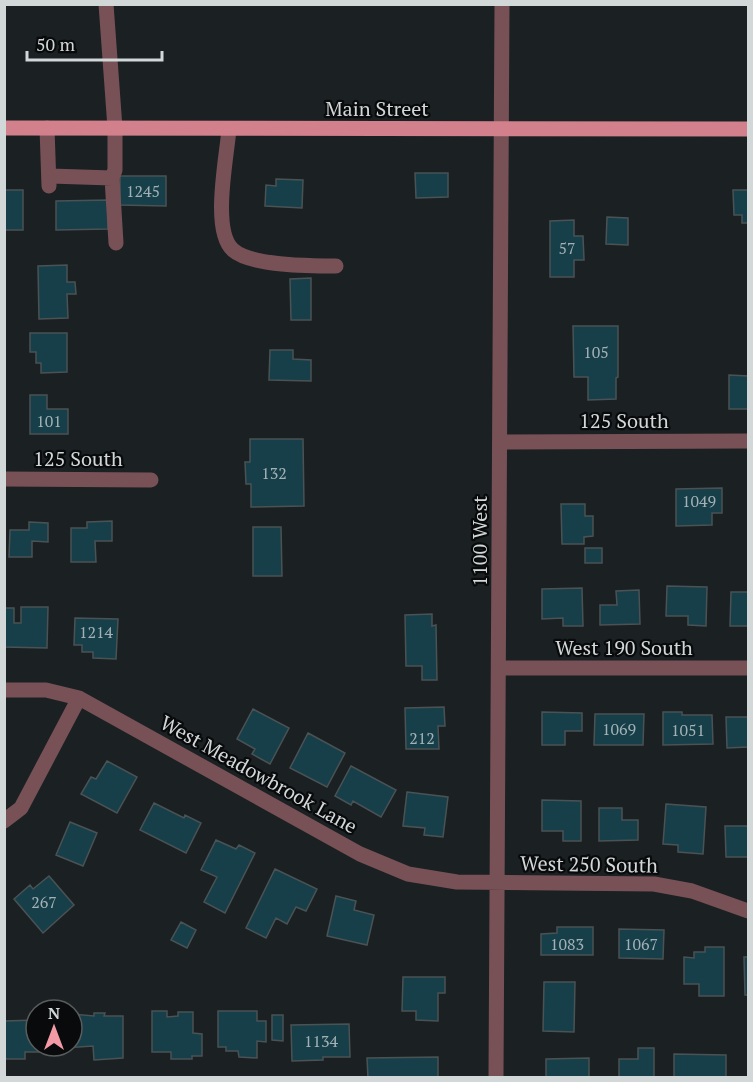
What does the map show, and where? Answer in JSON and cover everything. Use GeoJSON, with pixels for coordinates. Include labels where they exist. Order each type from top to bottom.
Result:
{"type":"FeatureCollection","features":[{"type":"Feature","properties":{"kind":"main road","name":"Main Street"},"geometry":{"type":"LineString","coordinates":[[4,128],[748,129]]}},
{"type":"Feature","properties":{"kind":"street"},"geometry":{"type":"LineString","coordinates":[[106,4],[115,128],[115,170],[112,178],[116,243]]}},
{"type":"Feature","properties":{"kind":"street","name":"1100 West"},"geometry":{"type":"LineString","coordinates":[[496,1077],[502,4]]}},
{"type":"Feature","properties":{"kind":"street"},"geometry":{"type":"LineString","coordinates":[[47,128],[49,181],[112,178]]}},
{"type":"Feature","properties":{"kind":"street"},"geometry":{"type":"LineString","coordinates":[[230,129],[220,209],[224,234],[232,250],[255,260],[309,266],[336,266]]}},
{"type":"Feature","properties":{"kind":"street","name":"125 South"},"geometry":{"type":"LineString","coordinates":[[500,442],[748,441]]}},
{"type":"Feature","properties":{"kind":"street","name":"125 South"},"geometry":{"type":"LineString","coordinates":[[4,478],[151,480]]}},
{"type":"Feature","properties":{"kind":"street","name":"West 190 South"},"geometry":{"type":"LineString","coordinates":[[499,668],[748,668]]}},
{"type":"Feature","properties":{"kind":"street","name":"West Meadowbrook Lane"},"geometry":{"type":"LineString","coordinates":[[4,690],[46,690],[79,698],[360,854],[408,874],[456,882],[497,883]]}},
{"type":"Feature","properties":{"kind":"street"},"geometry":{"type":"LineString","coordinates":[[4,821],[21,808],[79,698]]}},
{"type":"Feature","properties":{"kind":"street","name":"West 250 South"},"geometry":{"type":"LineString","coordinates":[[497,883],[654,884],[692,891],[748,911]]}},
{"type":"Feature","properties":{"kind":"building"},"geometry":{"type":"Polygon","coordinates":[[[415,173],[448,173],[448,197],[416,198],[415,173]]]}},
{"type":"Feature","properties":{"kind":"building"},"geometry":{"type":"Polygon","coordinates":[[[120,176],[166,176],[166,206],[120,205],[120,176]]]}},
{"type":"Feature","properties":{"kind":"building"},"geometry":{"type":"Polygon","coordinates":[[[276,179],[303,180],[302,208],[265,206],[266,185],[276,186],[276,179]]]}},
{"type":"Feature","properties":{"kind":"building"},"geometry":{"type":"Polygon","coordinates":[[[4,190],[23,190],[23,230],[5,230],[4,190]]]}},
{"type":"Feature","properties":{"kind":"building"},"geometry":{"type":"Polygon","coordinates":[[[733,190],[748,190],[748,223],[742,223],[742,215],[734,215],[733,190]]]}},
{"type":"Feature","properties":{"kind":"building"},"geometry":{"type":"Polygon","coordinates":[[[108,200],[108,229],[56,230],[56,201],[108,200]]]}},
{"type":"Feature","properties":{"kind":"building"},"geometry":{"type":"Polygon","coordinates":[[[607,217],[628,218],[628,245],[606,244],[607,217]]]}},
{"type":"Feature","properties":{"kind":"building"},"geometry":{"type":"Polygon","coordinates":[[[574,220],[574,236],[583,236],[584,260],[574,260],[574,277],[550,277],[550,221],[574,220]]]}},
{"type":"Feature","properties":{"kind":"building"},"geometry":{"type":"Polygon","coordinates":[[[67,265],[67,282],[75,282],[76,294],[67,294],[68,318],[39,319],[38,266],[67,265]]]}},
{"type":"Feature","properties":{"kind":"building"},"geometry":{"type":"Polygon","coordinates":[[[311,278],[311,320],[291,320],[290,279],[311,278]]]}},
{"type":"Feature","properties":{"kind":"building"},"geometry":{"type":"Polygon","coordinates":[[[573,326],[618,326],[616,399],[588,400],[588,377],[574,377],[573,326]]]}},
{"type":"Feature","properties":{"kind":"building"},"geometry":{"type":"Polygon","coordinates":[[[30,333],[67,333],[67,372],[41,373],[41,363],[36,363],[36,352],[30,352],[30,333]]]}},
{"type":"Feature","properties":{"kind":"building"},"geometry":{"type":"Polygon","coordinates":[[[270,350],[293,350],[293,359],[311,360],[311,381],[269,380],[270,350]]]}},
{"type":"Feature","properties":{"kind":"building"},"geometry":{"type":"Polygon","coordinates":[[[729,375],[748,376],[748,409],[729,409],[729,375]]]}},
{"type":"Feature","properties":{"kind":"building"},"geometry":{"type":"Polygon","coordinates":[[[30,395],[47,395],[47,409],[68,409],[68,434],[30,434],[30,395]]]}},
{"type":"Feature","properties":{"kind":"building"},"geometry":{"type":"Polygon","coordinates":[[[250,439],[303,439],[304,506],[251,507],[251,484],[246,484],[245,462],[250,462],[250,439]]]}},
{"type":"Feature","properties":{"kind":"building"},"geometry":{"type":"Polygon","coordinates":[[[722,488],[722,513],[712,513],[712,525],[676,526],[676,489],[722,488]]]}},
{"type":"Feature","properties":{"kind":"building"},"geometry":{"type":"Polygon","coordinates":[[[561,504],[585,504],[585,516],[593,516],[593,536],[584,537],[584,544],[562,544],[561,504]]]}},
{"type":"Feature","properties":{"kind":"building"},"geometry":{"type":"Polygon","coordinates":[[[112,521],[112,541],[95,541],[96,562],[71,562],[71,528],[87,528],[87,522],[112,521]]]}},
{"type":"Feature","properties":{"kind":"building"},"geometry":{"type":"Polygon","coordinates":[[[29,522],[48,523],[48,542],[32,541],[32,557],[9,557],[10,530],[29,530],[29,522]]]}},
{"type":"Feature","properties":{"kind":"building"},"geometry":{"type":"Polygon","coordinates":[[[253,527],[281,527],[282,576],[253,576],[253,527]]]}},
{"type":"Feature","properties":{"kind":"building"},"geometry":{"type":"Polygon","coordinates":[[[585,548],[602,548],[602,563],[585,563],[585,548]]]}},
{"type":"Feature","properties":{"kind":"building"},"geometry":{"type":"Polygon","coordinates":[[[667,586],[707,587],[706,626],[688,625],[688,616],[666,616],[667,586]]]}},
{"type":"Feature","properties":{"kind":"building"},"geometry":{"type":"Polygon","coordinates":[[[582,588],[583,626],[563,626],[563,618],[542,619],[542,589],[582,588]]]}},
{"type":"Feature","properties":{"kind":"building"},"geometry":{"type":"Polygon","coordinates":[[[639,590],[640,624],[600,625],[600,605],[617,605],[616,591],[639,590]]]}},
{"type":"Feature","properties":{"kind":"building"},"geometry":{"type":"Polygon","coordinates":[[[731,592],[748,592],[748,626],[730,626],[731,592]]]}},
{"type":"Feature","properties":{"kind":"building"},"geometry":{"type":"Polygon","coordinates":[[[21,607],[48,607],[47,648],[4,647],[4,608],[14,608],[14,623],[21,623],[21,607]]]}},
{"type":"Feature","properties":{"kind":"building"},"geometry":{"type":"Polygon","coordinates":[[[432,614],[432,626],[436,625],[437,680],[422,680],[422,666],[406,666],[405,615],[432,614]]]}},
{"type":"Feature","properties":{"kind":"building"},"geometry":{"type":"Polygon","coordinates":[[[75,618],[118,619],[116,659],[93,658],[93,652],[82,652],[82,645],[74,645],[75,618]]]}},
{"type":"Feature","properties":{"kind":"building"},"geometry":{"type":"Polygon","coordinates":[[[444,707],[445,726],[438,726],[439,749],[406,749],[405,708],[444,707]]]}},
{"type":"Feature","properties":{"kind":"building"},"geometry":{"type":"Polygon","coordinates":[[[253,709],[289,728],[270,764],[252,754],[255,749],[237,739],[253,709]]]}},
{"type":"Feature","properties":{"kind":"building"},"geometry":{"type":"Polygon","coordinates":[[[542,712],[582,713],[582,731],[565,731],[565,745],[542,745],[542,712]]]}},
{"type":"Feature","properties":{"kind":"building"},"geometry":{"type":"Polygon","coordinates":[[[663,712],[682,712],[682,715],[712,715],[713,744],[663,745],[663,712]]]}},
{"type":"Feature","properties":{"kind":"building"},"geometry":{"type":"Polygon","coordinates":[[[595,714],[644,714],[643,745],[594,745],[595,714]]]}},
{"type":"Feature","properties":{"kind":"building"},"geometry":{"type":"Polygon","coordinates":[[[726,717],[748,717],[748,747],[727,748],[726,717]]]}},
{"type":"Feature","properties":{"kind":"building"},"geometry":{"type":"Polygon","coordinates":[[[308,733],[345,753],[327,787],[290,768],[308,733]]]}},
{"type":"Feature","properties":{"kind":"building"},"geometry":{"type":"Polygon","coordinates":[[[107,761],[137,777],[117,813],[81,794],[91,777],[96,779],[107,761]]]}},
{"type":"Feature","properties":{"kind":"building"},"geometry":{"type":"Polygon","coordinates":[[[351,766],[396,790],[381,817],[353,801],[351,805],[335,796],[351,766]]]}},
{"type":"Feature","properties":{"kind":"building"},"geometry":{"type":"Polygon","coordinates":[[[407,792],[448,797],[443,837],[424,835],[425,828],[403,826],[407,792]]]}},
{"type":"Feature","properties":{"kind":"building"},"geometry":{"type":"Polygon","coordinates":[[[542,800],[581,801],[581,841],[563,841],[563,831],[542,831],[542,800]]]}},
{"type":"Feature","properties":{"kind":"building"},"geometry":{"type":"Polygon","coordinates":[[[154,803],[184,818],[185,815],[201,823],[186,853],[140,830],[154,803]]]}},
{"type":"Feature","properties":{"kind":"building"},"geometry":{"type":"Polygon","coordinates":[[[666,804],[706,807],[703,854],[678,852],[678,845],[663,844],[666,804]]]}},
{"type":"Feature","properties":{"kind":"building"},"geometry":{"type":"Polygon","coordinates":[[[599,808],[622,808],[622,820],[638,820],[638,840],[599,841],[599,808]]]}},
{"type":"Feature","properties":{"kind":"building"},"geometry":{"type":"Polygon","coordinates":[[[70,822],[97,833],[83,866],[56,855],[70,822]]]}},
{"type":"Feature","properties":{"kind":"building"},"geometry":{"type":"Polygon","coordinates":[[[725,826],[748,826],[748,857],[726,857],[725,826]]]}},
{"type":"Feature","properties":{"kind":"building"},"geometry":{"type":"Polygon","coordinates":[[[216,840],[236,849],[239,845],[255,853],[225,913],[204,902],[217,877],[201,870],[216,840]]]}},
{"type":"Feature","properties":{"kind":"building"},"geometry":{"type":"Polygon","coordinates":[[[275,869],[317,889],[306,911],[296,907],[287,924],[276,918],[266,938],[246,928],[275,869]]]}},
{"type":"Feature","properties":{"kind":"building"},"geometry":{"type":"Polygon","coordinates":[[[49,876],[74,905],[43,933],[14,899],[30,885],[33,889],[49,876]]]}},
{"type":"Feature","properties":{"kind":"building"},"geometry":{"type":"Polygon","coordinates":[[[336,896],[356,901],[354,910],[374,915],[367,945],[327,936],[336,896]]]}},
{"type":"Feature","properties":{"kind":"building"},"geometry":{"type":"Polygon","coordinates":[[[181,922],[196,930],[187,948],[171,940],[181,922]]]}},
{"type":"Feature","properties":{"kind":"building"},"geometry":{"type":"Polygon","coordinates":[[[557,927],[593,927],[593,955],[541,955],[541,934],[557,933],[557,927]]]}},
{"type":"Feature","properties":{"kind":"building"},"geometry":{"type":"Polygon","coordinates":[[[619,929],[664,930],[663,959],[619,958],[619,929]]]}},
{"type":"Feature","properties":{"kind":"building"},"geometry":{"type":"Polygon","coordinates":[[[705,947],[724,947],[724,996],[699,996],[699,984],[684,984],[684,957],[694,958],[694,952],[705,952],[705,947]]]}},
{"type":"Feature","properties":{"kind":"building"},"geometry":{"type":"Polygon","coordinates":[[[744,957],[748,957],[748,995],[745,995],[744,957]]]}},
{"type":"Feature","properties":{"kind":"building"},"geometry":{"type":"Polygon","coordinates":[[[403,977],[445,977],[445,993],[438,993],[438,1021],[416,1020],[416,1011],[402,1011],[403,977]]]}},
{"type":"Feature","properties":{"kind":"building"},"geometry":{"type":"Polygon","coordinates":[[[544,982],[575,982],[574,1032],[543,1031],[544,982]]]}},
{"type":"Feature","properties":{"kind":"building"},"geometry":{"type":"Polygon","coordinates":[[[152,1011],[167,1011],[167,1017],[178,1016],[178,1012],[193,1012],[193,1033],[202,1034],[202,1056],[192,1056],[192,1059],[171,1059],[171,1052],[152,1052],[152,1011]]]}},
{"type":"Feature","properties":{"kind":"building"},"geometry":{"type":"Polygon","coordinates":[[[218,1011],[257,1011],[257,1021],[266,1021],[266,1042],[257,1041],[257,1058],[239,1057],[238,1051],[226,1051],[226,1047],[218,1047],[218,1011]]]}},
{"type":"Feature","properties":{"kind":"building"},"geometry":{"type":"Polygon","coordinates":[[[94,1013],[105,1013],[104,1016],[123,1016],[123,1058],[94,1060],[93,1046],[84,1047],[84,1015],[94,1016],[94,1013]]]}},
{"type":"Feature","properties":{"kind":"building"},"geometry":{"type":"Polygon","coordinates":[[[272,1015],[283,1015],[283,1041],[272,1040],[272,1015]]]}},
{"type":"Feature","properties":{"kind":"building"},"geometry":{"type":"Polygon","coordinates":[[[24,1020],[25,1059],[6,1059],[4,1054],[5,1021],[24,1020]]]}},
{"type":"Feature","properties":{"kind":"building"},"geometry":{"type":"Polygon","coordinates":[[[349,1024],[350,1057],[323,1057],[323,1060],[292,1061],[291,1025],[349,1024]]]}},
{"type":"Feature","properties":{"kind":"building"},"geometry":{"type":"Polygon","coordinates":[[[638,1048],[654,1048],[654,1078],[619,1078],[619,1059],[638,1059],[638,1048]]]}},
{"type":"Feature","properties":{"kind":"building"},"geometry":{"type":"Polygon","coordinates":[[[674,1054],[726,1055],[726,1078],[674,1078],[674,1054]]]}},
{"type":"Feature","properties":{"kind":"building"},"geometry":{"type":"Polygon","coordinates":[[[438,1057],[438,1078],[368,1078],[367,1058],[438,1057]]]}},
{"type":"Feature","properties":{"kind":"building"},"geometry":{"type":"Polygon","coordinates":[[[589,1058],[589,1078],[546,1078],[546,1059],[589,1058]]]}}]}
